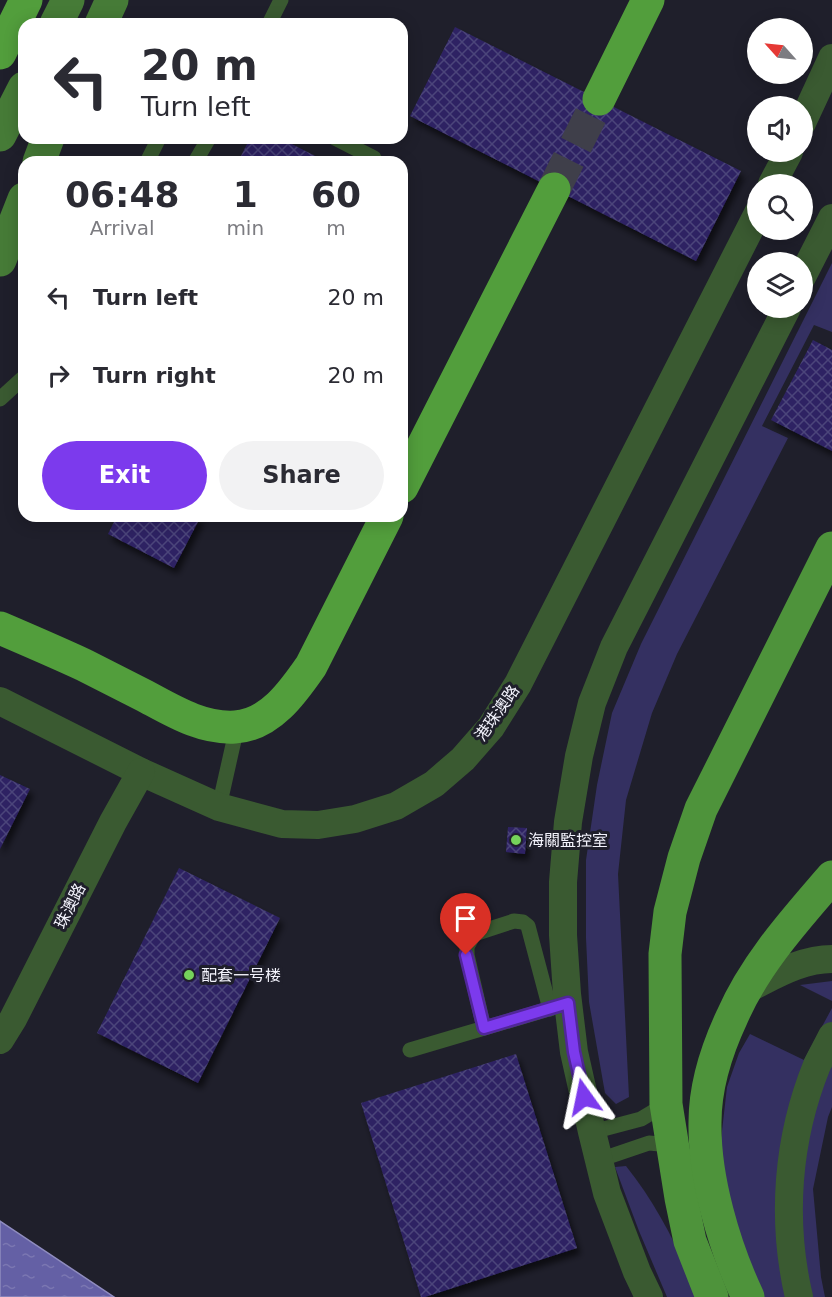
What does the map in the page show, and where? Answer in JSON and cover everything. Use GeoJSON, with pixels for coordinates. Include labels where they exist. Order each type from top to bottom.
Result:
{"type":"FeatureCollection","features":[{"type":"Feature","properties":{"kind":"highway"},"geometry":{"type":"LineString","coordinates":[[0,53],[26,0]]}},
{"type":"Feature","properties":{"kind":"highway"},"geometry":{"type":"LineString","coordinates":[[599,99],[648,0]]}},
{"type":"Feature","properties":{"kind":"highway"},"geometry":{"type":"LineString","coordinates":[[408,475],[554,189]]}},
{"type":"Feature","properties":{"kind":"highway"},"geometry":{"type":"LineString","coordinates":[[0,628],[81,664],[175,712],[215,726],[237,727],[256,721],[277,708],[296,688],[311,666],[384,522]]}},
{"type":"Feature","properties":{"kind":"main road"},"geometry":{"type":"LineString","coordinates":[[59,18],[68,0]]}},
{"type":"Feature","properties":{"kind":"main road"},"geometry":{"type":"LineString","coordinates":[[104,18],[112,0]]}},
{"type":"Feature","properties":{"kind":"main road"},"geometry":{"type":"LineString","coordinates":[[0,135],[18,100]]}},
{"type":"Feature","properties":{"kind":"main road"},"geometry":{"type":"LineString","coordinates":[[0,260],[18,214]]}},
{"type":"Feature","properties":{"kind":"main road"},"geometry":{"type":"LineString","coordinates":[[712,1297],[690,1241],[673,1155],[666,1104],[665,954],[670,912],[684,858],[701,809],[832,548]]}},
{"type":"Feature","properties":{"kind":"main road"},"geometry":{"type":"LineString","coordinates":[[748,1297],[718,1219],[705,1151],[708,1093],[723,1038],[732,1015],[775,945],[832,877]]}},
{"type":"Feature","properties":{"kind":"street"},"geometry":{"type":"LineString","coordinates":[[813,99],[832,58]]}},
{"type":"Feature","properties":{"kind":"street"},"geometry":{"type":"LineString","coordinates":[[813,255],[832,218]]}},
{"type":"Feature","properties":{"kind":"street","name":"港珠澳路"},"geometry":{"type":"LineString","coordinates":[[0,701],[141,772],[219,807],[282,824],[318,825],[355,819],[396,806],[434,784],[464,759],[490,727],[518,684],[747,235]]}},
{"type":"Feature","properties":{"kind":"street"},"geometry":{"type":"LineString","coordinates":[[649,1297],[607,1193],[574,1052],[559,1006],[563,882],[568,822],[579,756],[592,703],[615,647],[782,318]]}},
{"type":"Feature","properties":{"kind":"street","name":"珠澳路"},"geometry":{"type":"LineString","coordinates":[[0,1040],[141,772]]}},
{"type":"Feature","properties":{"kind":"street"},"geometry":{"type":"LineString","coordinates":[[747,989],[812,960],[832,959]]}},
{"type":"Feature","properties":{"kind":"street"},"geometry":{"type":"LineString","coordinates":[[799,1297],[793,1271],[789,1220],[789,1177],[804,1104],[818,1065],[832,1036]]}},
{"type":"Feature","properties":{"kind":"lane"},"geometry":{"type":"LineString","coordinates":[[272,18],[281,0]]}},
{"type":"Feature","properties":{"kind":"lane"},"geometry":{"type":"LineString","coordinates":[[347,144],[370,156]]}},
{"type":"Feature","properties":{"kind":"lane"},"geometry":{"type":"LineString","coordinates":[[0,399],[18,382]]}},
{"type":"Feature","properties":{"kind":"lane"},"geometry":{"type":"LineString","coordinates":[[219,807],[237,727]]}},
{"type":"Feature","properties":{"kind":"lane"},"geometry":{"type":"LineString","coordinates":[[410,1050],[559,1006],[528,926],[523,922],[514,921],[474,934],[467,947],[466,955],[484,1028]]}},
{"type":"Feature","properties":{"kind":"lane"},"geometry":{"type":"LineString","coordinates":[[592,1132],[641,1119],[666,1104]]}},
{"type":"Feature","properties":{"kind":"lane"},"geometry":{"type":"LineString","coordinates":[[599,1160],[649,1143],[660,1144],[671,1150],[673,1155]]}},
{"type":"Feature","properties":{"kind":"shaded area"},"geometry":{"type":"Polygon","coordinates":[[[832,263],[832,332],[814,325],[762,426],[788,438],[677,654],[652,713],[626,800],[618,874],[629,1097],[616,1104],[605,1093],[589,1002],[586,938],[586,860],[597,785],[612,713],[641,644],[804,318],[813,318],[813,301],[832,263]]]}},
{"type":"Feature","properties":{"kind":"shaded area"},"geometry":{"type":"Polygon","coordinates":[[[832,981],[832,1001],[800,985],[832,981]]]}},
{"type":"Feature","properties":{"kind":"shaded area"},"geometry":{"type":"Polygon","coordinates":[[[832,1008],[832,1107],[813,1189],[825,1297],[760,1297],[718,1166],[727,1087],[739,1053],[750,1034],[804,1060],[832,1008]]]}},
{"type":"Feature","properties":{"kind":"shaded area"},"geometry":{"type":"Polygon","coordinates":[[[626,1166],[638,1181],[667,1229],[699,1297],[667,1297],[615,1167],[626,1166]]]}},
{"type":"Feature","properties":{"kind":"water"},"geometry":{"type":"Polygon","coordinates":[[[0,1221],[114,1297],[0,1297],[0,1221]]]}},
{"type":"Feature","properties":{"kind":"building"},"geometry":{"type":"Polygon","coordinates":[[[455,27],[741,171],[696,261],[410,116],[455,27]]]}},
{"type":"Feature","properties":{"kind":"building"},"geometry":{"type":"Polygon","coordinates":[[[247,144],[292,144],[315,156],[241,156],[247,144]]]}},
{"type":"Feature","properties":{"kind":"building"},"geometry":{"type":"Polygon","coordinates":[[[813,340],[832,350],[832,451],[771,420],[813,340]]]}},
{"type":"Feature","properties":{"kind":"building"},"geometry":{"type":"Polygon","coordinates":[[[114,522],[198,522],[174,568],[108,534],[114,522]]]}},
{"type":"Feature","properties":{"kind":"building"},"geometry":{"type":"Polygon","coordinates":[[[0,775],[30,789],[0,849],[0,775]]]}},
{"type":"Feature","properties":{"kind":"building","name":"海關監控室"},"geometry":{"type":"Polygon","coordinates":[[[508,827],[527,828],[525,854],[506,852],[508,827]]]}},
{"type":"Feature","properties":{"kind":"building","name":"配套一号楼"},"geometry":{"type":"Polygon","coordinates":[[[179,868],[280,918],[198,1083],[97,1033],[179,868]]]}},
{"type":"Feature","properties":{"kind":"building"},"geometry":{"type":"Polygon","coordinates":[[[516,1054],[577,1248],[421,1297],[361,1103],[516,1054]]]}},
{"type":"Feature","properties":{"kind":"tunnel"},"geometry":{"type":"LineString","coordinates":[[554,189],[599,99]]}},
{"type":"Feature","properties":{"kind":"place","name":"海關監控室"},"geometry":{"type":"Point","coordinates":[516,840]}},
{"type":"Feature","properties":{"kind":"place","name":"配套一号楼"},"geometry":{"type":"Point","coordinates":[189,975]}},
{"type":"Feature","properties":{"kind":"route"},"geometry":{"type":"LineString","coordinates":[[466,955],[484,1028],[568,1003],[574,1052],[584,1097]]}}]}
